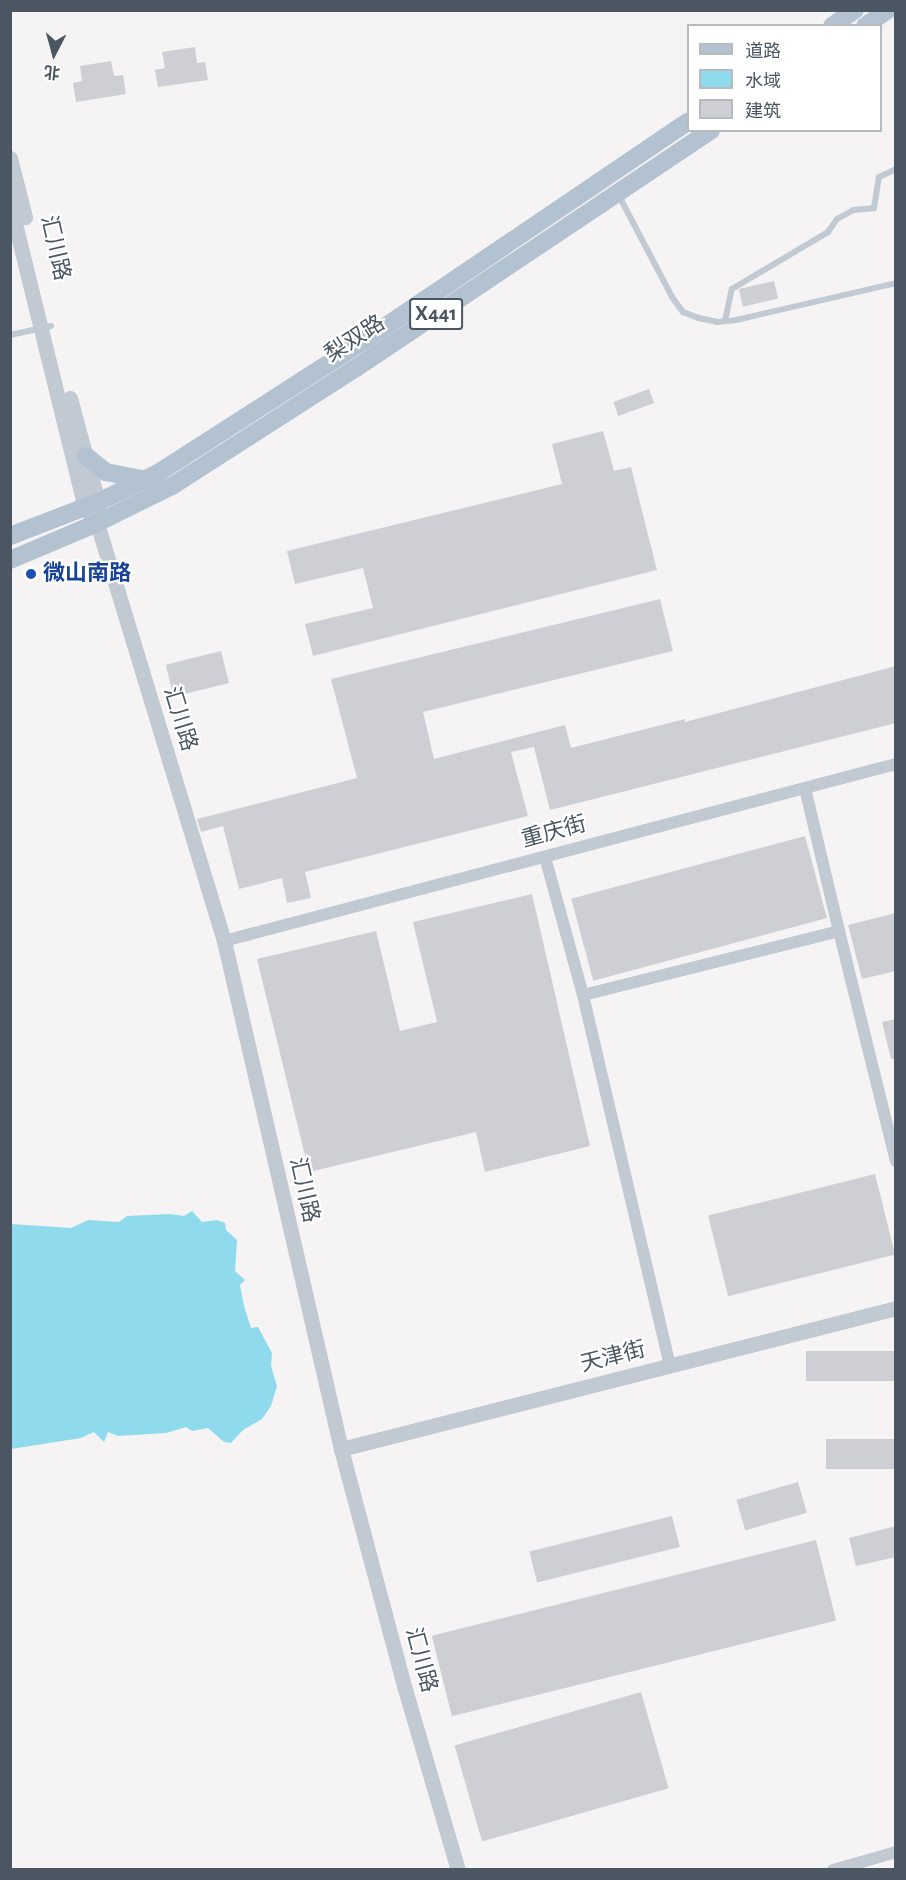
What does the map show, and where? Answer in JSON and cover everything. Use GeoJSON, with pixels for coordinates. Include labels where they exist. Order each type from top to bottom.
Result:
{"type":"FeatureCollection","features":[{"type":"Feature","properties":{"kind":"main road"},"geometry":{"type":"LineString","coordinates":[[835,24],[855,10]]}},
{"type":"Feature","properties":{"kind":"main road"},"geometry":{"type":"LineString","coordinates":[[868,24],[888,10]]}},
{"type":"Feature","properties":{"kind":"main road","name":"梨双路"},"geometry":{"type":"LineString","coordinates":[[10,536],[92,505],[146,480],[354,347],[687,123]]}},
{"type":"Feature","properties":{"kind":"main road","name":"梨双路"},"geometry":{"type":"LineString","coordinates":[[10,560],[97,523],[159,493],[356,368],[708,132]]}},
{"type":"Feature","properties":{"kind":"main road"},"geometry":{"type":"LineString","coordinates":[[80,459],[106,472],[146,480]]}},
{"type":"Feature","properties":{"kind":"street","name":"汇川路"},"geometry":{"type":"LineString","coordinates":[[10,158],[46,328]]}},
{"type":"Feature","properties":{"kind":"street","name":"汇川路"},"geometry":{"type":"LineString","coordinates":[[10,203],[46,328],[97,523],[224,941],[341,1449],[405,1689],[458,1869]]}},
{"type":"Feature","properties":{"kind":"street","name":"汇川路"},"geometry":{"type":"LineString","coordinates":[[80,459],[92,480],[92,505]]}},
{"type":"Feature","properties":{"kind":"street"},"geometry":{"type":"LineString","coordinates":[[92,480],[123,492],[159,493]]}},
{"type":"Feature","properties":{"kind":"street","name":"重庆街"},"geometry":{"type":"LineString","coordinates":[[224,941],[896,764]]}},
{"type":"Feature","properties":{"kind":"street"},"geometry":{"type":"LineString","coordinates":[[805,788],[896,1161]]}},
{"type":"Feature","properties":{"kind":"street"},"geometry":{"type":"LineString","coordinates":[[545,856],[583,995],[670,1366]]}},
{"type":"Feature","properties":{"kind":"street"},"geometry":{"type":"LineString","coordinates":[[583,995],[839,931]]}},
{"type":"Feature","properties":{"kind":"street","name":"天津街"},"geometry":{"type":"LineString","coordinates":[[341,1449],[896,1308]]}},
{"type":"Feature","properties":{"kind":"street"},"geometry":{"type":"LineString","coordinates":[[833,1869],[896,1852]]}},
{"type":"Feature","properties":{"kind":"lane"},"geometry":{"type":"LineString","coordinates":[[725,321],[732,289],[828,232],[837,219],[853,210],[874,208],[879,177],[896,168]]}},
{"type":"Feature","properties":{"kind":"lane"},"geometry":{"type":"LineString","coordinates":[[618,194],[672,297],[683,312],[699,318],[725,321],[896,283]]}},
{"type":"Feature","properties":{"kind":"lane"},"geometry":{"type":"LineString","coordinates":[[10,335],[46,328]]}},
{"type":"Feature","properties":{"kind":"water"},"geometry":{"type":"Polygon","coordinates":[[[192,1211],[202,1222],[217,1220],[225,1223],[226,1230],[237,1240],[235,1271],[245,1280],[240,1285],[244,1306],[251,1328],[258,1327],[272,1353],[271,1366],[277,1386],[271,1406],[262,1419],[243,1430],[231,1443],[224,1442],[208,1428],[192,1431],[186,1427],[166,1433],[118,1436],[108,1432],[104,1442],[94,1432],[81,1438],[11,1449],[11,1224],[71,1228],[88,1220],[119,1222],[127,1216],[170,1214],[184,1216],[192,1211]]]}},
{"type":"Feature","properties":{"kind":"building"},"geometry":{"type":"Polygon","coordinates":[[[195,47],[197,63],[205,62],[208,80],[158,87],[155,70],[165,68],[162,52],[195,47]]]}},
{"type":"Feature","properties":{"kind":"building"},"geometry":{"type":"Polygon","coordinates":[[[111,61],[114,76],[123,75],[126,94],[76,102],[73,83],[82,81],[80,66],[111,61]]]}},
{"type":"Feature","properties":{"kind":"building"},"geometry":{"type":"Polygon","coordinates":[[[774,281],[778,299],[743,307],[739,289],[774,281]]]}},
{"type":"Feature","properties":{"kind":"building"},"geometry":{"type":"Polygon","coordinates":[[[649,389],[654,403],[618,416],[613,402],[649,389]]]}},
{"type":"Feature","properties":{"kind":"building"},"geometry":{"type":"Polygon","coordinates":[[[603,431],[614,471],[631,467],[657,570],[313,656],[305,624],[373,608],[363,568],[295,584],[287,551],[562,484],[552,444],[603,431]]]}},
{"type":"Feature","properties":{"kind":"building"},"geometry":{"type":"Polygon","coordinates":[[[660,599],[673,651],[423,712],[434,759],[565,725],[571,748],[685,719],[685,722],[896,666],[896,723],[550,810],[534,747],[511,752],[528,816],[305,872],[311,898],[287,903],[282,878],[239,889],[223,826],[201,832],[197,819],[357,778],[331,679],[660,599]]]}},
{"type":"Feature","properties":{"kind":"building"},"geometry":{"type":"Polygon","coordinates":[[[221,651],[229,683],[174,697],[166,665],[221,651]]]}},
{"type":"Feature","properties":{"kind":"building"},"geometry":{"type":"Polygon","coordinates":[[[805,836],[827,918],[593,981],[571,899],[805,836]]]}},
{"type":"Feature","properties":{"kind":"building"},"geometry":{"type":"Polygon","coordinates":[[[532,894],[590,1146],[485,1172],[476,1132],[309,1172],[257,959],[376,931],[400,1031],[437,1022],[413,922],[532,894]]]}},
{"type":"Feature","properties":{"kind":"building"},"geometry":{"type":"Polygon","coordinates":[[[896,913],[896,971],[862,979],[848,925],[896,913]]]}},
{"type":"Feature","properties":{"kind":"building"},"geometry":{"type":"Polygon","coordinates":[[[896,1019],[896,1059],[891,1059],[882,1022],[896,1019]]]}},
{"type":"Feature","properties":{"kind":"building"},"geometry":{"type":"Polygon","coordinates":[[[875,1174],[895,1255],[728,1296],[708,1216],[875,1174]]]}},
{"type":"Feature","properties":{"kind":"building"},"geometry":{"type":"Polygon","coordinates":[[[806,1351],[896,1351],[896,1381],[806,1381],[806,1351]]]}},
{"type":"Feature","properties":{"kind":"building"},"geometry":{"type":"Polygon","coordinates":[[[826,1439],[896,1439],[896,1469],[826,1469],[826,1439]]]}},
{"type":"Feature","properties":{"kind":"building"},"geometry":{"type":"Polygon","coordinates":[[[798,1482],[807,1513],[745,1530],[736,1500],[798,1482]]]}},
{"type":"Feature","properties":{"kind":"building"},"geometry":{"type":"Polygon","coordinates":[[[672,1516],[680,1547],[537,1583],[529,1552],[672,1516]]]}},
{"type":"Feature","properties":{"kind":"building"},"geometry":{"type":"Polygon","coordinates":[[[896,1526],[896,1557],[856,1566],[849,1538],[896,1526]]]}},
{"type":"Feature","properties":{"kind":"building"},"geometry":{"type":"Polygon","coordinates":[[[816,1540],[836,1621],[452,1716],[432,1636],[816,1540]]]}},
{"type":"Feature","properties":{"kind":"building"},"geometry":{"type":"Polygon","coordinates":[[[641,1692],[669,1788],[482,1842],[455,1745],[641,1692]]]}},
{"type":"Feature","properties":{"kind":"place","name":"微山南路"},"geometry":{"type":"Point","coordinates":[31,574]}}]}
